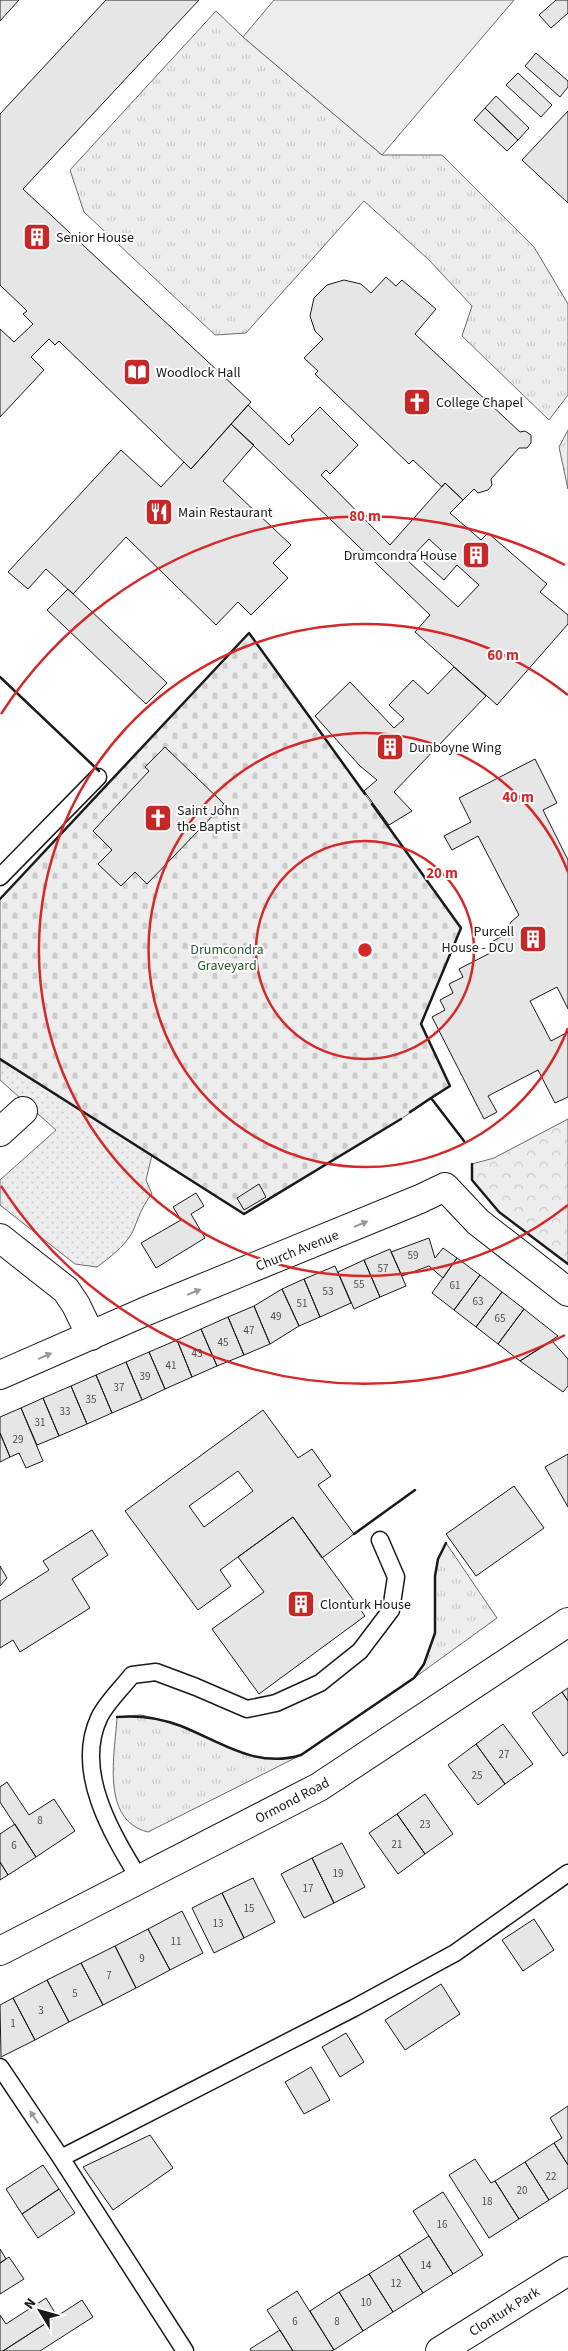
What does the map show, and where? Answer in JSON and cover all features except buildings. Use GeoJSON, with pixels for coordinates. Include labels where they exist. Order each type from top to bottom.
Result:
{"type":"FeatureCollection","features":[{"type":"Feature","properties":{"kind":"street"},"geometry":{"type":"LineString","coordinates":[[0,1132],[23,1111]]}},
{"type":"Feature","properties":{"kind":"street","name":"Church Avenue"},"geometry":{"type":"LineString","coordinates":[[0,1375],[445,1187],[478,1222],[568,1292]]}},
{"type":"Feature","properties":{"kind":"street"},"geometry":{"type":"LineString","coordinates":[[0,1238],[66,1290],[76,1305],[90,1336]]}},
{"type":"Feature","properties":{"kind":"street","name":"Ormond Road"},"geometry":{"type":"LineString","coordinates":[[0,1951],[319,1788],[568,1622]]}},
{"type":"Feature","properties":{"kind":"street","name":"Clonturk Park"},"geometry":{"type":"LineString","coordinates":[[440,2351],[568,2271]]}},
{"type":"Feature","properties":{"kind":"lane"},"geometry":{"type":"LineString","coordinates":[[0,877],[98,777]]}},
{"type":"Feature","properties":{"kind":"lane"},"geometry":{"type":"LineString","coordinates":[[140,1880],[125,1855],[100,1803],[89,1754],[99,1717],[132,1675],[156,1672],[247,1709],[276,1703],[320,1683],[360,1651],[391,1610],[396,1577],[380,1540]]}},
{"type":"Feature","properties":{"kind":"lane"},"geometry":{"type":"LineString","coordinates":[[61,2158],[345,2012],[455,1953],[568,1873]]}},
{"type":"Feature","properties":{"kind":"lane"},"geometry":{"type":"LineString","coordinates":[[0,2067],[185,2351]]}},
{"type":"Feature","properties":{"kind":"green space"},"geometry":{"type":"Polygon","coordinates":[[[216,11],[243,37],[382,155],[442,155],[534,247],[568,304],[568,395],[549,420],[462,336],[472,306],[429,260],[364,201],[246,333],[215,335],[84,212],[70,170],[216,11]]]}},
{"type":"Feature","properties":{"kind":"green space"},"geometry":{"type":"Polygon","coordinates":[[[568,430],[568,489],[559,447],[568,430]]]}},
{"type":"Feature","properties":{"kind":"green space","name":"Drumcondra Graveyard"},"geometry":{"type":"Polygon","coordinates":[[[249,633],[461,928],[421,1024],[450,1086],[401,1119],[244,1214],[0,1059],[0,899],[249,633]]]}},
{"type":"Feature","properties":{"kind":"green space"},"geometry":{"type":"Polygon","coordinates":[[[0,1060],[152,1155],[146,1180],[152,1194],[129,1238],[116,1252],[97,1267],[75,1264],[0,1205],[0,1180],[56,1130],[0,1080],[0,1060]]]}},
{"type":"Feature","properties":{"kind":"green space"},"geometry":{"type":"Polygon","coordinates":[[[568,1119],[568,1264],[499,1212],[472,1180],[472,1164],[494,1158],[568,1119]]]}},
{"type":"Feature","properties":{"kind":"green space"},"geometry":{"type":"Polygon","coordinates":[[[446,1543],[497,1618],[414,1678],[424,1664],[435,1633],[435,1576],[438,1559],[446,1543]]]}},
{"type":"Feature","properties":{"kind":"green space"},"geometry":{"type":"Polygon","coordinates":[[[141,1715],[196,1732],[247,1754],[273,1759],[301,1755],[148,1832],[133,1825],[123,1814],[117,1800],[114,1784],[113,1766],[117,1717],[141,1715]]]}},
{"type":"Feature","properties":{"kind":"shaded area"},"geometry":{"type":"Polygon","coordinates":[[[274,0],[514,0],[382,155],[243,37],[274,0]]]}},
{"type":"Feature","properties":{"kind":"wall"},"geometry":{"type":"LineString","coordinates":[[0,899],[249,633],[365,794]]}},
{"type":"Feature","properties":{"kind":"wall"},"geometry":{"type":"LineString","coordinates":[[0,677],[99,771]]}},
{"type":"Feature","properties":{"kind":"wall"},"geometry":{"type":"LineString","coordinates":[[372,804],[461,928],[421,1024],[450,1086],[431,1098],[464,1141]]}},
{"type":"Feature","properties":{"kind":"wall"},"geometry":{"type":"LineString","coordinates":[[0,1059],[244,1214],[401,1119]]}},
{"type":"Feature","properties":{"kind":"wall"},"geometry":{"type":"LineString","coordinates":[[410,1112],[431,1098]]}},
{"type":"Feature","properties":{"kind":"wall"},"geometry":{"type":"LineString","coordinates":[[472,1164],[472,1180],[499,1212],[568,1264]]}},
{"type":"Feature","properties":{"kind":"wall"},"geometry":{"type":"LineString","coordinates":[[354,1534],[415,1490]]}},
{"type":"Feature","properties":{"kind":"wall"},"geometry":{"type":"LineString","coordinates":[[117,1717],[134,1716],[165,1721],[181,1726],[239,1752],[254,1756],[269,1759],[301,1755],[414,1678],[424,1664],[435,1633],[435,1576],[438,1559],[446,1543]]}},
{"type":"Feature","properties":{"kind":"place","name":"Senior House"},"geometry":{"type":"Point","coordinates":[37,237]}},
{"type":"Feature","properties":{"kind":"place","name":"Woodlock Hall"},"geometry":{"type":"Point","coordinates":[137,372]}},
{"type":"Feature","properties":{"kind":"place","name":"College Chapel"},"geometry":{"type":"Point","coordinates":[417,402]}},
{"type":"Feature","properties":{"kind":"place","name":"Main Restaurant"},"geometry":{"type":"Point","coordinates":[159,512]}},
{"type":"Feature","properties":{"kind":"place","name":"Drumcondra House"},"geometry":{"type":"Point","coordinates":[476,555]}},
{"type":"Feature","properties":{"kind":"place","name":"Dunboyne Wing"},"geometry":{"type":"Point","coordinates":[390,747]}},
{"type":"Feature","properties":{"kind":"place","name":"Saint John the Baptist"},"geometry":{"type":"Point","coordinates":[158,818]}},
{"type":"Feature","properties":{"kind":"place","name":"Purcell House - DCU"},"geometry":{"type":"Point","coordinates":[533,939]}},
{"type":"Feature","properties":{"kind":"place","name":"Clonturk House"},"geometry":{"type":"Point","coordinates":[301,1604]}}]}
